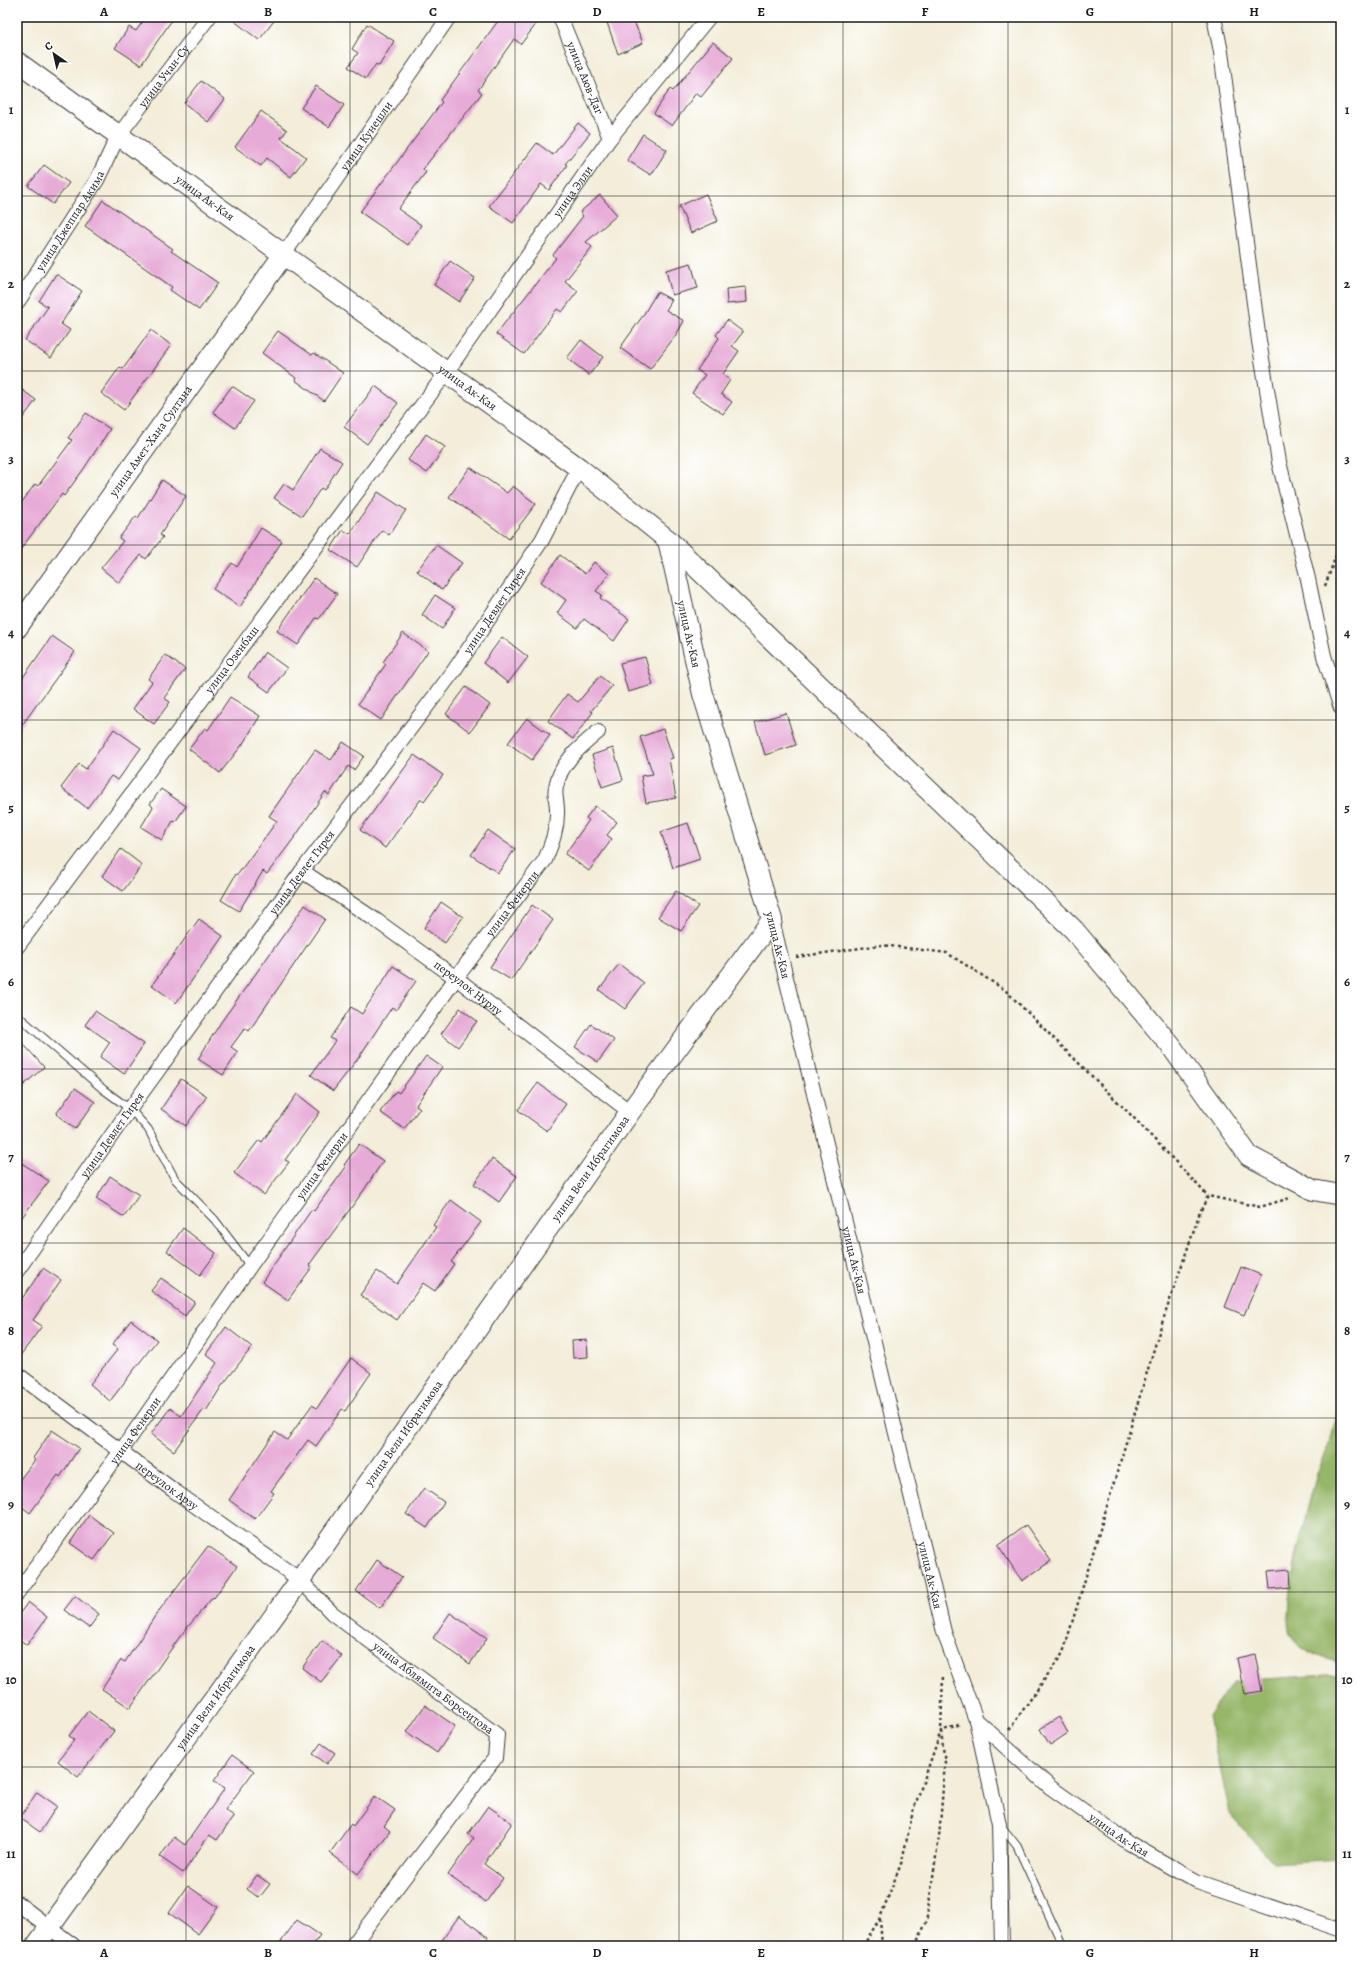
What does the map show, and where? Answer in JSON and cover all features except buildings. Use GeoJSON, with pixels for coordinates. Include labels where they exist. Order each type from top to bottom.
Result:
{"type":"FeatureCollection","features":[{"type":"Feature","properties":{"kind":"street","name":"улица Учан-Су"},"geometry":{"type":"LineString","coordinates":[[118,136],[209,17]]}},
{"type":"Feature","properties":{"kind":"street","name":"улица Кунешли"},"geometry":{"type":"LineString","coordinates":[[284,254],[449,17]]}},
{"type":"Feature","properties":{"kind":"street","name":"улица Аюв-Даг"},"geometry":{"type":"LineString","coordinates":[[560,17],[610,138]]}},
{"type":"Feature","properties":{"kind":"street","name":"улица Элли"},"geometry":{"type":"LineString","coordinates":[[446,373],[610,138],[709,17]]}},
{"type":"Feature","properties":{"kind":"street"},"geometry":{"type":"LineString","coordinates":[[1214,17],[1221,52],[1260,340],[1278,455],[1324,656],[1341,708]]}},
{"type":"Feature","properties":{"kind":"street","name":"улица Ак-Кая"},"geometry":{"type":"LineString","coordinates":[[17,62],[579,468],[668,540],[704,694],[772,920],[944,1632],[976,1720],[1050,1787],[1129,1843],[1196,1881],[1341,1930]]}},
{"type":"Feature","properties":{"kind":"street","name":"улица Джеппар Акима"},"geometry":{"type":"LineString","coordinates":[[17,303],[97,180],[118,136]]}},
{"type":"Feature","properties":{"kind":"street","name":"улица Амет-Хана Султана"},"geometry":{"type":"LineString","coordinates":[[17,628],[284,254]]}},
{"type":"Feature","properties":{"kind":"street","name":"улица Озенбаш"},"geometry":{"type":"LineString","coordinates":[[17,947],[446,373]]}},
{"type":"Feature","properties":{"kind":"street","name":"улица Девлет Гирея"},"geometry":{"type":"LineString","coordinates":[[17,1271],[130,1109],[302,871],[453,672],[542,540],[579,468]]}},
{"type":"Feature","properties":{"kind":"street"},"geometry":{"type":"LineString","coordinates":[[668,540],[991,853],[1074,930],[1171,1046],[1249,1156],[1313,1190],[1335,1194],[1341,1193]]}},
{"type":"Feature","properties":{"kind":"street","name":"улица Фенерли"},"geometry":{"type":"LineString","coordinates":[[17,1593],[121,1452],[250,1266],[456,978],[545,860],[554,838],[557,811],[555,788],[564,766],[573,754],[598,732]]}},
{"type":"Feature","properties":{"kind":"street","name":"переулок Нурлу"},"geometry":{"type":"LineString","coordinates":[[302,871],[377,921],[456,978],[630,1112]]}},
{"type":"Feature","properties":{"kind":"street","name":"улица Вели Ибрагимова"},"geometry":{"type":"LineString","coordinates":[[36,1946],[300,1580],[630,1112],[772,920]]}},
{"type":"Feature","properties":{"kind":"street","name":"переулок Арзу"},"geometry":{"type":"LineString","coordinates":[[17,1374],[121,1452],[300,1580]]}},
{"type":"Feature","properties":{"kind":"street","name":"улица Аблямита Борсеитова"},"geometry":{"type":"LineString","coordinates":[[300,1580],[332,1613],[497,1735],[495,1758],[352,1946]]}},
{"type":"Feature","properties":{"kind":"street"},"geometry":{"type":"LineString","coordinates":[[976,1720],[999,1824],[1002,1946]]}},
{"type":"Feature","properties":{"kind":"street"},"geometry":{"type":"LineString","coordinates":[[17,1903],[74,1946]]}},
{"type":"Feature","properties":{"kind":"lane"},"geometry":{"type":"LineString","coordinates":[[17,1016],[104,1090],[130,1109],[148,1129],[175,1179],[215,1220],[250,1266]]}},
{"type":"Feature","properties":{"kind":"lane"},"geometry":{"type":"LineString","coordinates":[[999,1824],[1017,1846],[1063,1946]]}},
{"type":"Feature","properties":{"kind":"path"},"geometry":{"type":"LineString","coordinates":[[1315,615],[1341,542]]}},
{"type":"Feature","properties":{"kind":"path"},"geometry":{"type":"LineString","coordinates":[[782,960],[882,945],[946,953],[1005,990],[1134,1118],[1208,1196],[1260,1207],[1313,1190]]}},
{"type":"Feature","properties":{"kind":"path"},"geometry":{"type":"LineString","coordinates":[[1000,1742],[1063,1653],[1160,1329],[1200,1212],[1208,1196]]}},
{"type":"Feature","properties":{"kind":"path"},"geometry":{"type":"LineString","coordinates":[[915,1946],[926,1923],[939,1837],[944,1763],[941,1731],[943,1670]]}},
{"type":"Feature","properties":{"kind":"path"},"geometry":{"type":"LineString","coordinates":[[941,1731],[976,1720]]}},
{"type":"Feature","properties":{"kind":"path"},"geometry":{"type":"LineString","coordinates":[[863,1946],[880,1918],[902,1861],[913,1811],[941,1731]]}},
{"type":"Feature","properties":{"kind":"path"},"geometry":{"type":"LineString","coordinates":[[880,1918],[882,1946]]}},
{"type":"Feature","properties":{"kind":"green space"},"geometry":{"type":"Polygon","coordinates":[[[1341,1397],[1341,1663],[1313,1654],[1301,1647],[1291,1636],[1288,1624],[1291,1585],[1306,1514],[1316,1477],[1332,1435],[1341,1397]]]}},
{"type":"Feature","properties":{"kind":"green space"},"geometry":{"type":"Polygon","coordinates":[[[1341,1674],[1341,1859],[1273,1863],[1230,1814],[1209,1717],[1233,1681],[1341,1674]]]}}]}
